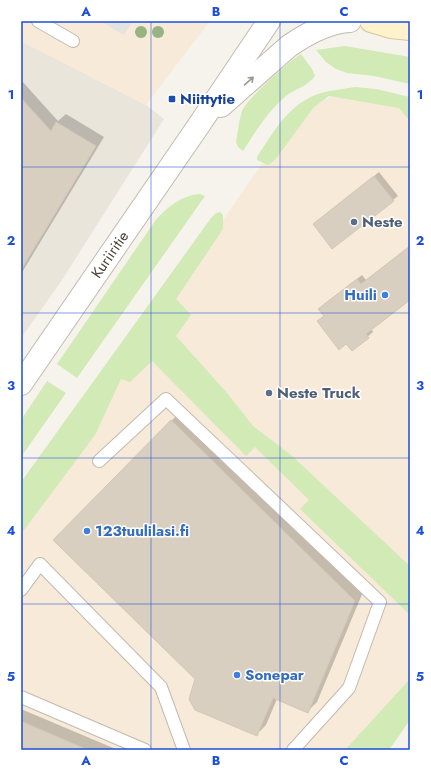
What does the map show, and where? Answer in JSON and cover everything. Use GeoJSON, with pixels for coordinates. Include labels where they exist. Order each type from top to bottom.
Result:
{"type":"FeatureCollection","features":[{"type":"Feature","properties":{"kind":"main road"},"geometry":{"type":"LineString","coordinates":[[371,21],[391,27],[410,29]]}},
{"type":"Feature","properties":{"kind":"street","name":"Kuriiritie"},"geometry":{"type":"LineString","coordinates":[[21,384],[269,21]]}},
{"type":"Feature","properties":{"kind":"street","name":"Kuriiritie"},"geometry":{"type":"LineString","coordinates":[[199,125],[289,46],[310,32],[324,26],[350,21]]}},
{"type":"Feature","properties":{"kind":"lane"},"geometry":{"type":"LineString","coordinates":[[38,21],[73,41]]}},
{"type":"Feature","properties":{"kind":"lane"},"geometry":{"type":"LineString","coordinates":[[99,461],[166,399],[380,602],[349,688],[293,750]]}},
{"type":"Feature","properties":{"kind":"lane"},"geometry":{"type":"LineString","coordinates":[[21,590],[40,564],[161,687],[184,750]]}},
{"type":"Feature","properties":{"kind":"lane"},"geometry":{"type":"LineString","coordinates":[[21,697],[144,750]]}},
{"type":"Feature","properties":{"kind":"shaded area"},"geometry":{"type":"Polygon","coordinates":[[[21,21],[210,21],[146,105],[21,41],[21,21]]]}},
{"type":"Feature","properties":{"kind":"shaded area"},"geometry":{"type":"Polygon","coordinates":[[[100,21],[133,21],[124,35],[100,21]]]}},
{"type":"Feature","properties":{"kind":"shaded area"},"geometry":{"type":"Polygon","coordinates":[[[21,41],[146,105],[164,119],[62,280],[21,338],[21,41]]]}},
{"type":"Feature","properties":{"kind":"shaded area"},"geometry":{"type":"Polygon","coordinates":[[[333,97],[410,106],[410,683],[348,750],[21,750],[21,501],[142,337],[288,126],[316,102],[333,97]]]}},
{"type":"Feature","properties":{"kind":"green space"},"geometry":{"type":"Polygon","coordinates":[[[345,46],[410,57],[410,84],[374,76],[347,73],[336,69],[326,62],[316,50],[345,46]]]}},
{"type":"Feature","properties":{"kind":"green space"},"geometry":{"type":"Polygon","coordinates":[[[301,54],[312,69],[315,76],[305,85],[286,96],[274,108],[243,151],[238,147],[236,142],[242,111],[251,98],[268,81],[301,54]]]}},
{"type":"Feature","properties":{"kind":"green space"},"geometry":{"type":"Polygon","coordinates":[[[355,87],[376,89],[410,97],[410,121],[399,108],[329,96],[314,107],[275,160],[268,165],[257,160],[257,157],[276,128],[291,111],[300,104],[321,93],[355,87]]]}},
{"type":"Feature","properties":{"kind":"green space"},"geometry":{"type":"Polygon","coordinates":[[[200,194],[205,196],[77,378],[57,364],[155,221],[181,199],[200,194]]]}},
{"type":"Feature","properties":{"kind":"green space"},"geometry":{"type":"Polygon","coordinates":[[[220,212],[223,215],[223,229],[176,299],[191,315],[176,336],[227,393],[253,426],[291,455],[410,566],[410,615],[300,509],[309,500],[255,447],[246,456],[152,361],[130,382],[121,379],[95,435],[21,534],[21,482],[211,218],[216,213],[220,212]]]}},
{"type":"Feature","properties":{"kind":"green space"},"geometry":{"type":"Polygon","coordinates":[[[47,381],[66,393],[21,457],[21,420],[47,381]]]}},
{"type":"Feature","properties":{"kind":"green space"},"geometry":{"type":"Polygon","coordinates":[[[410,679],[410,720],[389,750],[345,750],[410,679]]]}},
{"type":"Feature","properties":{"kind":"building"},"geometry":{"type":"Polygon","coordinates":[[[21,98],[51,131],[56,122],[96,146],[21,270],[21,98]]]}},
{"type":"Feature","properties":{"kind":"building"},"geometry":{"type":"Polygon","coordinates":[[[374,176],[394,201],[332,249],[313,224],[374,176]]]}},
{"type":"Feature","properties":{"kind":"building"},"geometry":{"type":"Polygon","coordinates":[[[410,246],[410,300],[366,334],[369,338],[352,351],[346,344],[339,350],[317,321],[324,316],[318,309],[357,279],[361,284],[410,246]]]}},
{"type":"Feature","properties":{"kind":"building"},"geometry":{"type":"Polygon","coordinates":[[[171,420],[355,601],[308,713],[273,698],[257,736],[195,710],[189,699],[195,679],[53,540],[171,420]]]}},
{"type":"Feature","properties":{"kind":"building"},"geometry":{"type":"Polygon","coordinates":[[[21,721],[88,750],[21,750],[21,721]]]}},
{"type":"Feature","properties":{"kind":"place","name":"Niittytie"},"geometry":{"type":"Point","coordinates":[172,99]}},
{"type":"Feature","properties":{"kind":"place","name":"Neste"},"geometry":{"type":"Point","coordinates":[354,222]}},
{"type":"Feature","properties":{"kind":"place","name":"Huili"},"geometry":{"type":"Point","coordinates":[385,295]}},
{"type":"Feature","properties":{"kind":"place","name":"Neste Truck"},"geometry":{"type":"Point","coordinates":[269,393]}},
{"type":"Feature","properties":{"kind":"place","name":"123tuulilasi.fi"},"geometry":{"type":"Point","coordinates":[87,531]}},
{"type":"Feature","properties":{"kind":"place","name":"Sonepar"},"geometry":{"type":"Point","coordinates":[237,675]}}]}
